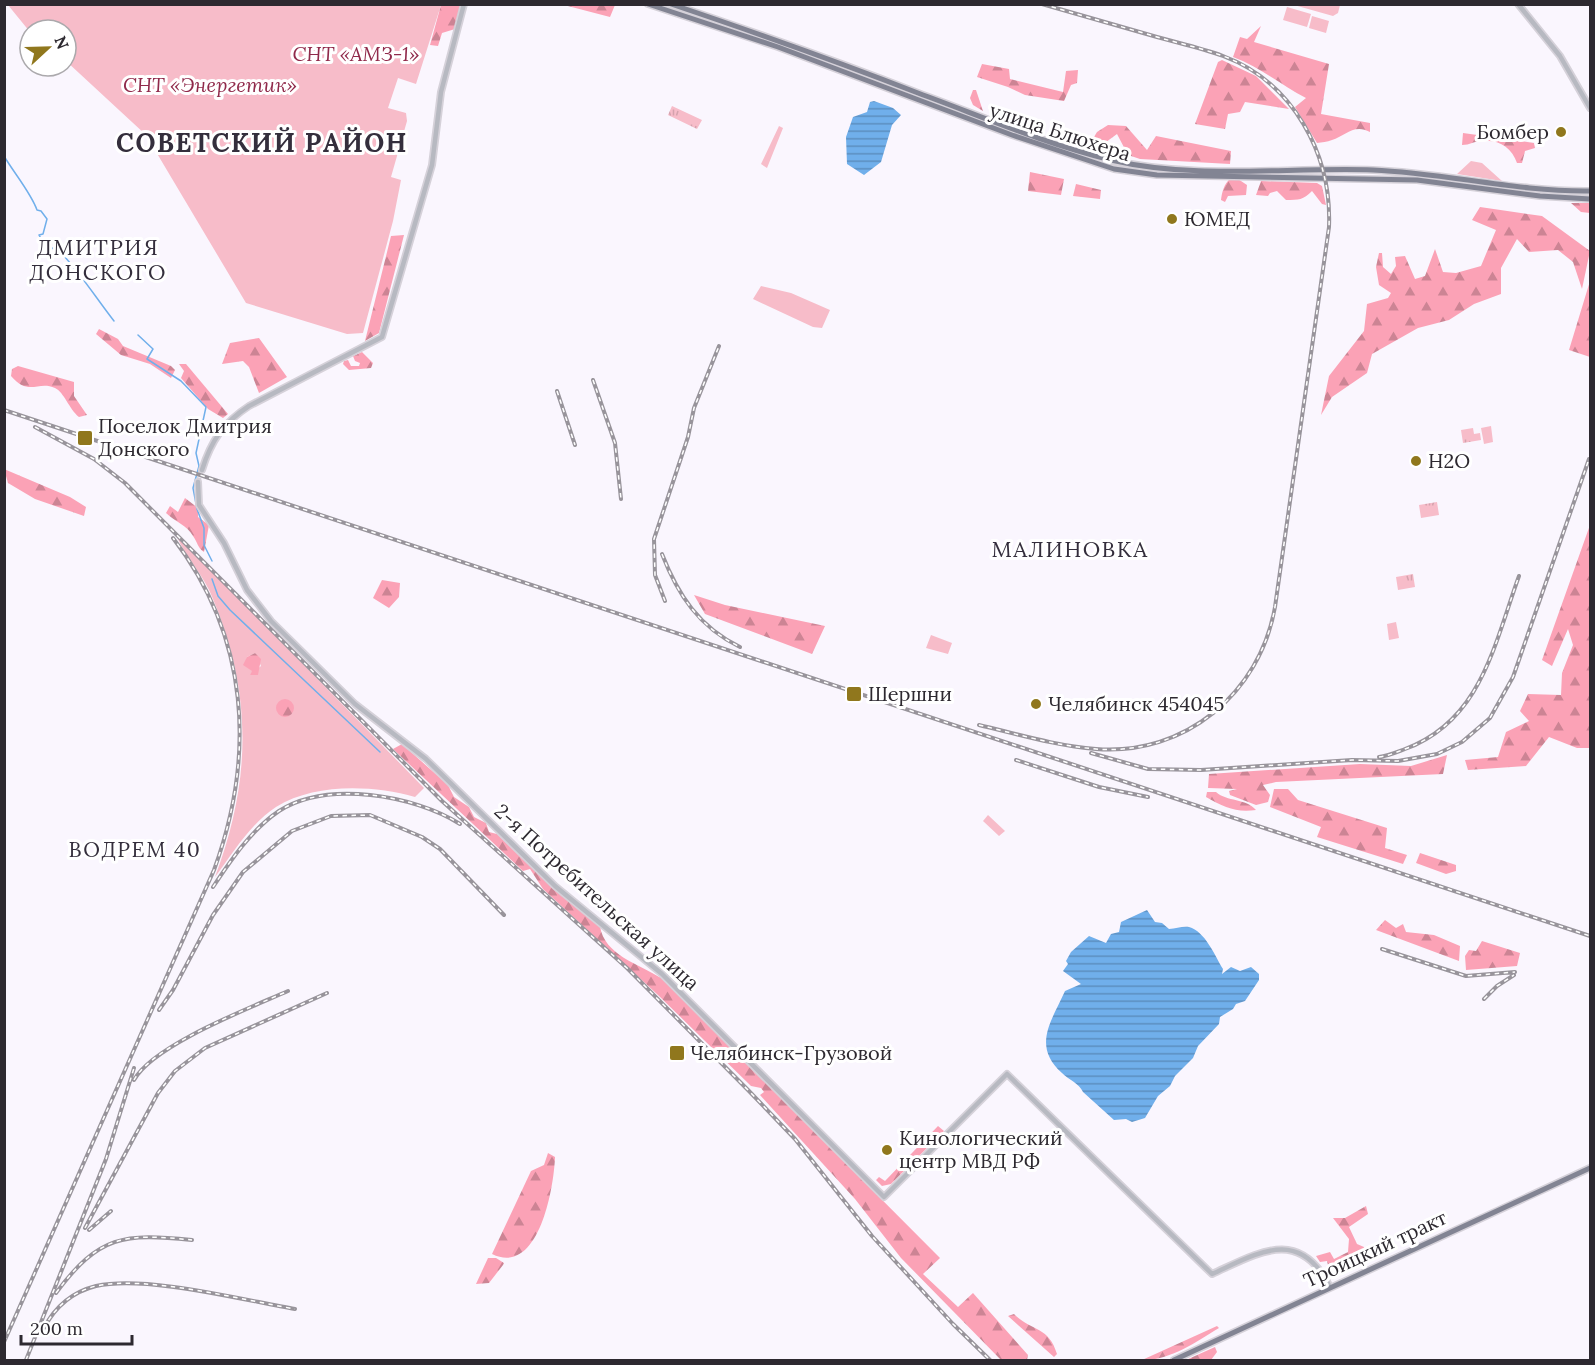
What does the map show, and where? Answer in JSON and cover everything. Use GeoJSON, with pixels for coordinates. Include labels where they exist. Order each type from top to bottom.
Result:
{"type":"FeatureCollection","features":[{"type":"Feature","properties":{"kind":"main road","name":"улица Блюхера"},"geometry":{"type":"LineString","coordinates":[[648,4],[778,47],[960,112],[1074,149],[1136,165],[1210,170],[1373,170],[1580,192],[1590,190]]}},
{"type":"Feature","properties":{"kind":"main road","name":"улица Блюхера"},"geometry":{"type":"LineString","coordinates":[[671,4],[789,44],[1072,156],[1141,173],[1407,179],[1540,196],[1590,199]]}},
{"type":"Feature","properties":{"kind":"main road","name":"Троицкий тракт"},"geometry":{"type":"LineString","coordinates":[[1174,1360],[1590,1168]]}},
{"type":"Feature","properties":{"kind":"street"},"geometry":{"type":"LineString","coordinates":[[202,470],[215,437],[232,417],[382,336],[432,165],[441,92],[464,4]]}},
{"type":"Feature","properties":{"kind":"street"},"geometry":{"type":"LineString","coordinates":[[1518,4],[1560,56],[1590,108]]}},
{"type":"Feature","properties":{"kind":"street","name":"2-я Потребительская улица"},"geometry":{"type":"LineString","coordinates":[[198,482],[200,505],[220,537],[247,590],[271,621],[355,704],[426,759],[555,886],[662,974],[884,1197],[1006,1074],[1212,1274],[1262,1251],[1281,1248],[1309,1260],[1321,1271],[1330,1287]]}},
{"type":"Feature","properties":{"kind":"green space"},"geometry":{"type":"Polygon","coordinates":[[[615,4],[610,17],[564,5],[615,4]]]}},
{"type":"Feature","properties":{"kind":"green space","name":"СНТ «Энергетик»"},"geometry":{"type":"Polygon","coordinates":[[[8,5],[441,5],[416,84],[398,78],[388,108],[406,113],[407,121],[391,177],[401,180],[393,221],[363,333],[347,334],[246,303],[146,135],[78,72],[78,18],[19,18],[8,5]]]}},
{"type":"Feature","properties":{"kind":"green space"},"geometry":{"type":"Polygon","coordinates":[[[441,5],[461,5],[455,29],[442,33],[438,46],[430,45],[441,5]]]}},
{"type":"Feature","properties":{"kind":"green space"},"geometry":{"type":"Polygon","coordinates":[[[1294,5],[1340,5],[1338,13],[1333,16],[1294,5]]]}},
{"type":"Feature","properties":{"kind":"green space"},"geometry":{"type":"Polygon","coordinates":[[[1287,7],[1311,14],[1307,27],[1283,20],[1287,7]]]}},
{"type":"Feature","properties":{"kind":"green space"},"geometry":{"type":"Polygon","coordinates":[[[1312,16],[1329,21],[1326,33],[1309,28],[1312,16]]]}},
{"type":"Feature","properties":{"kind":"green space"},"geometry":{"type":"Polygon","coordinates":[[[1261,26],[1254,42],[1329,64],[1321,114],[1370,123],[1370,132],[1354,130],[1332,140],[1317,143],[1295,107],[1306,98],[1233,57],[1240,37],[1247,39],[1261,26]]]}},
{"type":"Feature","properties":{"kind":"green space"},"geometry":{"type":"Polygon","coordinates":[[[1222,60],[1256,76],[1289,109],[1245,102],[1240,112],[1228,114],[1225,129],[1195,124],[1218,62],[1222,60]]]}},
{"type":"Feature","properties":{"kind":"green space"},"geometry":{"type":"Polygon","coordinates":[[[982,64],[1009,69],[1010,79],[1063,92],[1066,71],[1078,70],[1077,83],[1071,85],[1064,101],[1025,95],[977,77],[982,64]]]}},
{"type":"Feature","properties":{"kind":"green space"},"geometry":{"type":"Polygon","coordinates":[[[973,90],[976,90],[983,111],[973,105],[970,98],[973,90]]]}},
{"type":"Feature","properties":{"kind":"green space"},"geometry":{"type":"Polygon","coordinates":[[[672,106],[702,120],[697,129],[668,115],[672,106]]]}},
{"type":"Feature","properties":{"kind":"green space"},"geometry":{"type":"Polygon","coordinates":[[[1108,125],[1126,126],[1147,150],[1156,136],[1231,151],[1230,164],[1140,159],[1128,155],[1117,134],[1102,145],[1091,142],[1097,132],[1108,125]]]}},
{"type":"Feature","properties":{"kind":"green space"},"geometry":{"type":"Polygon","coordinates":[[[779,126],[783,128],[767,168],[761,164],[779,126]]]}},
{"type":"Feature","properties":{"kind":"green space"},"geometry":{"type":"Polygon","coordinates":[[[1463,133],[1534,143],[1535,148],[1525,151],[1522,163],[1517,163],[1508,149],[1494,141],[1462,145],[1463,133]]]}},
{"type":"Feature","properties":{"kind":"green space"},"geometry":{"type":"Polygon","coordinates":[[[1471,161],[1482,163],[1502,181],[1457,174],[1471,161]]]}},
{"type":"Feature","properties":{"kind":"green space"},"geometry":{"type":"Polygon","coordinates":[[[1030,172],[1064,179],[1061,195],[1028,191],[1030,172]]]}},
{"type":"Feature","properties":{"kind":"green space"},"geometry":{"type":"Polygon","coordinates":[[[1230,179],[1238,179],[1247,185],[1246,195],[1228,196],[1225,202],[1221,200],[1222,194],[1230,179]]]}},
{"type":"Feature","properties":{"kind":"green space"},"geometry":{"type":"Polygon","coordinates":[[[1261,181],[1317,183],[1322,186],[1326,205],[1322,204],[1312,191],[1303,198],[1294,200],[1286,200],[1277,191],[1268,196],[1256,195],[1261,181]]]}},
{"type":"Feature","properties":{"kind":"green space"},"geometry":{"type":"Polygon","coordinates":[[[1076,184],[1101,190],[1100,199],[1073,196],[1076,184]]]}},
{"type":"Feature","properties":{"kind":"green space"},"geometry":{"type":"Polygon","coordinates":[[[1571,203],[1590,203],[1590,213],[1581,212],[1571,203]]]}},
{"type":"Feature","properties":{"kind":"green space"},"geometry":{"type":"Polygon","coordinates":[[[1480,207],[1542,216],[1590,251],[1582,289],[1573,262],[1558,250],[1529,252],[1517,239],[1501,268],[1501,294],[1474,304],[1449,320],[1418,328],[1372,354],[1367,373],[1332,397],[1321,415],[1329,376],[1364,331],[1367,304],[1388,298],[1391,293],[1379,285],[1376,267],[1379,253],[1382,253],[1383,267],[1391,274],[1396,266],[1395,257],[1405,256],[1415,279],[1425,276],[1435,249],[1443,272],[1456,273],[1481,266],[1496,230],[1472,220],[1480,207]]]}},
{"type":"Feature","properties":{"kind":"green space"},"geometry":{"type":"Polygon","coordinates":[[[404,235],[379,333],[365,341],[391,236],[404,235]]]}},
{"type":"Feature","properties":{"kind":"green space"},"geometry":{"type":"Polygon","coordinates":[[[1590,281],[1590,357],[1569,350],[1590,281]]]}},
{"type":"Feature","properties":{"kind":"green space"},"geometry":{"type":"Polygon","coordinates":[[[761,286],[791,293],[830,310],[822,328],[813,327],[753,299],[761,286]]]}},
{"type":"Feature","properties":{"kind":"green space"},"geometry":{"type":"Polygon","coordinates":[[[99,329],[118,339],[123,346],[171,366],[175,370],[171,378],[150,364],[121,355],[96,334],[99,329]]]}},
{"type":"Feature","properties":{"kind":"green space"},"geometry":{"type":"Polygon","coordinates":[[[259,338],[287,377],[259,393],[249,367],[243,361],[222,364],[230,343],[259,338]]]}},
{"type":"Feature","properties":{"kind":"green space"},"geometry":{"type":"Polygon","coordinates":[[[362,352],[373,363],[371,368],[349,370],[343,364],[348,360],[351,366],[359,366],[360,363],[355,361],[353,356],[362,352]]]}},
{"type":"Feature","properties":{"kind":"green space"},"geometry":{"type":"Polygon","coordinates":[[[179,364],[186,364],[228,414],[223,418],[208,409],[181,378],[184,371],[179,364]]]}},
{"type":"Feature","properties":{"kind":"green space"},"geometry":{"type":"Polygon","coordinates":[[[18,366],[74,382],[74,396],[87,415],[79,417],[55,388],[28,387],[17,382],[11,376],[12,369],[18,366]]]}},
{"type":"Feature","properties":{"kind":"green space"},"geometry":{"type":"Polygon","coordinates":[[[1491,426],[1493,442],[1484,444],[1481,428],[1491,426]]]}},
{"type":"Feature","properties":{"kind":"green space"},"geometry":{"type":"Polygon","coordinates":[[[1473,428],[1474,434],[1480,433],[1481,440],[1463,443],[1461,430],[1473,428]]]}},
{"type":"Feature","properties":{"kind":"green space"},"geometry":{"type":"Polygon","coordinates":[[[4,469],[70,497],[86,507],[84,516],[35,499],[8,483],[4,469]]]}},
{"type":"Feature","properties":{"kind":"green space"},"geometry":{"type":"Polygon","coordinates":[[[185,498],[198,508],[198,517],[209,525],[204,552],[188,529],[166,513],[170,506],[178,512],[185,498]]]}},
{"type":"Feature","properties":{"kind":"green space"},"geometry":{"type":"Polygon","coordinates":[[[1437,502],[1439,515],[1421,518],[1419,505],[1437,502]]]}},
{"type":"Feature","properties":{"kind":"green space"},"geometry":{"type":"Polygon","coordinates":[[[1590,525],[1590,748],[1577,748],[1549,737],[1526,766],[1468,770],[1465,760],[1498,757],[1506,732],[1529,721],[1520,711],[1528,694],[1561,695],[1562,673],[1573,645],[1568,629],[1552,666],[1542,660],[1590,525]]]}},
{"type":"Feature","properties":{"kind":"green space"},"geometry":{"type":"Polygon","coordinates":[[[176,534],[424,788],[415,797],[381,790],[344,789],[326,790],[291,799],[276,807],[258,822],[242,839],[215,877],[236,805],[241,770],[243,734],[240,699],[234,664],[224,628],[210,592],[176,534]],[[255,653],[247,657],[246,666],[253,671],[250,675],[261,666],[255,653]]]}},
{"type":"Feature","properties":{"kind":"green space"},"geometry":{"type":"Polygon","coordinates":[[[1413,574],[1415,587],[1398,590],[1396,577],[1413,574]]]}},
{"type":"Feature","properties":{"kind":"green space"},"geometry":{"type":"Polygon","coordinates":[[[382,580],[400,583],[399,597],[389,608],[373,598],[382,580]]]}},
{"type":"Feature","properties":{"kind":"green space"},"geometry":{"type":"Polygon","coordinates":[[[694,595],[725,605],[825,626],[812,654],[705,614],[694,595]]]}},
{"type":"Feature","properties":{"kind":"green space"},"geometry":{"type":"Polygon","coordinates":[[[1396,622],[1399,638],[1389,640],[1387,624],[1396,622]]]}},
{"type":"Feature","properties":{"kind":"green space"},"geometry":{"type":"Polygon","coordinates":[[[931,635],[952,643],[948,654],[926,648],[931,635]]]}},
{"type":"Feature","properties":{"kind":"green space"},"geometry":{"type":"Polygon","coordinates":[[[255,653],[261,659],[258,675],[250,675],[252,671],[243,665],[247,657],[255,653]]]}},
{"type":"Feature","properties":{"kind":"green space"},"geometry":{"type":"Polygon","coordinates":[[[285,699],[291,702],[294,708],[291,714],[285,717],[279,714],[276,708],[279,702],[285,699]]]}},
{"type":"Feature","properties":{"kind":"green space"},"geometry":{"type":"Polygon","coordinates":[[[402,744],[448,785],[454,797],[469,807],[474,817],[486,823],[489,832],[497,834],[541,877],[600,926],[603,936],[615,952],[661,978],[940,1258],[923,1274],[958,1307],[973,1293],[1028,1355],[1027,1360],[1001,1360],[901,1258],[855,1199],[760,1095],[764,1092],[761,1088],[751,1086],[658,995],[543,889],[530,869],[523,871],[393,749],[402,744]]]}},
{"type":"Feature","properties":{"kind":"green space"},"geometry":{"type":"Polygon","coordinates":[[[1447,755],[1443,774],[1276,782],[1263,785],[1270,795],[1268,802],[1256,805],[1230,795],[1229,791],[1237,789],[1208,788],[1209,774],[1360,764],[1411,766],[1447,755]]]}},
{"type":"Feature","properties":{"kind":"green space"},"geometry":{"type":"Polygon","coordinates":[[[1274,789],[1288,789],[1298,800],[1387,828],[1385,848],[1407,855],[1403,864],[1317,837],[1321,827],[1270,807],[1274,789]]]}},
{"type":"Feature","properties":{"kind":"green space"},"geometry":{"type":"Polygon","coordinates":[[[1207,792],[1216,792],[1252,806],[1256,810],[1242,811],[1224,806],[1206,797],[1207,792]]]}},
{"type":"Feature","properties":{"kind":"green space"},"geometry":{"type":"Polygon","coordinates":[[[988,815],[1005,831],[999,836],[983,821],[988,815]]]}},
{"type":"Feature","properties":{"kind":"green space"},"geometry":{"type":"Polygon","coordinates":[[[1420,853],[1456,865],[1456,871],[1446,874],[1416,863],[1420,853]]]}},
{"type":"Feature","properties":{"kind":"green space"},"geometry":{"type":"Polygon","coordinates":[[[1385,920],[1396,928],[1403,924],[1406,932],[1434,935],[1460,946],[1459,961],[1376,930],[1385,920]]]}},
{"type":"Feature","properties":{"kind":"green space"},"geometry":{"type":"Polygon","coordinates":[[[1482,941],[1520,953],[1517,966],[1466,970],[1465,956],[1469,950],[1476,951],[1482,941]]]}},
{"type":"Feature","properties":{"kind":"green space"},"geometry":{"type":"Polygon","coordinates":[[[938,1126],[944,1131],[891,1184],[882,1186],[876,1180],[879,1177],[885,1181],[938,1126]]]}},
{"type":"Feature","properties":{"kind":"green space"},"geometry":{"type":"Polygon","coordinates":[[[548,1153],[555,1157],[554,1171],[541,1225],[522,1253],[508,1258],[492,1254],[531,1171],[544,1165],[548,1153]]]}},
{"type":"Feature","properties":{"kind":"green space"},"geometry":{"type":"Polygon","coordinates":[[[1366,1206],[1368,1214],[1349,1227],[1357,1244],[1364,1247],[1368,1259],[1339,1272],[1335,1269],[1340,1262],[1328,1265],[1327,1261],[1320,1262],[1316,1256],[1330,1252],[1334,1259],[1348,1252],[1349,1239],[1333,1218],[1345,1218],[1366,1206]]]}},
{"type":"Feature","properties":{"kind":"green space"},"geometry":{"type":"Polygon","coordinates":[[[488,1258],[496,1258],[504,1263],[489,1283],[476,1284],[488,1258]]]}},
{"type":"Feature","properties":{"kind":"green space"},"geometry":{"type":"Polygon","coordinates":[[[1014,1314],[1049,1338],[1057,1354],[1054,1357],[1008,1316],[1014,1314]]]}},
{"type":"Feature","properties":{"kind":"green space"},"geometry":{"type":"Polygon","coordinates":[[[1217,1326],[1219,1328],[1182,1350],[1162,1357],[1142,1360],[1217,1326]]]}},
{"type":"Feature","properties":{"kind":"green space"},"geometry":{"type":"Polygon","coordinates":[[[1215,1347],[1217,1352],[1211,1360],[1186,1360],[1215,1347]]]}},
{"type":"Feature","properties":{"kind":"water"},"geometry":{"type":"Polygon","coordinates":[[[874,101],[893,108],[901,115],[892,125],[881,162],[864,175],[847,164],[846,137],[853,117],[867,112],[870,102],[874,101]]]}},
{"type":"Feature","properties":{"kind":"water"},"geometry":{"type":"Polygon","coordinates":[[[1147,910],[1155,922],[1162,923],[1169,929],[1189,927],[1200,933],[1223,969],[1222,974],[1231,967],[1240,971],[1251,967],[1259,974],[1259,980],[1245,1001],[1236,1004],[1233,1009],[1220,1017],[1219,1024],[1198,1046],[1193,1058],[1175,1076],[1170,1086],[1158,1096],[1145,1118],[1132,1122],[1126,1119],[1114,1120],[1053,1063],[1048,1053],[1047,1034],[1065,991],[1081,984],[1063,971],[1068,964],[1066,961],[1071,952],[1089,936],[1106,943],[1111,934],[1119,932],[1121,922],[1147,910]]]}},
{"type":"Feature","properties":{"kind":"waterway"},"geometry":{"type":"LineString","coordinates":[[4,156],[27,190],[37,210],[41,211],[47,219],[43,234],[39,235],[41,240],[60,252],[70,262],[114,321]]}},
{"type":"Feature","properties":{"kind":"waterway"},"geometry":{"type":"LineString","coordinates":[[138,335],[153,349],[147,359],[181,381],[206,407],[196,453],[199,466],[193,488],[204,528],[204,545],[212,561]]}},
{"type":"Feature","properties":{"kind":"waterway"},"geometry":{"type":"LineString","coordinates":[[212,579],[218,596],[230,610],[380,752]]}},
{"type":"Feature","properties":{"kind":"tunnel"},"geometry":{"type":"LineString","coordinates":[[198,482],[202,470]]}},
{"type":"Feature","properties":{"kind":"railway"},"geometry":{"type":"LineString","coordinates":[[979,725],[1067,745],[1096,749],[1129,748],[1159,742],[1188,730],[1213,713],[1235,692],[1253,666],[1267,638],[1275,607],[1329,227],[1324,173],[1315,148],[1288,102],[1270,83],[1248,68],[1223,56],[1042,4]]}},
{"type":"Feature","properties":{"kind":"railway"},"geometry":{"type":"LineString","coordinates":[[665,601],[655,575],[654,539],[688,437],[694,408],[719,346]]}},
{"type":"Feature","properties":{"kind":"railway"},"geometry":{"type":"LineString","coordinates":[[593,380],[615,443],[621,499]]}},
{"type":"Feature","properties":{"kind":"railway"},"geometry":{"type":"LineString","coordinates":[[557,391],[575,445]]}},
{"type":"Feature","properties":{"kind":"railway"},"geometry":{"type":"LineString","coordinates":[[4,410],[1590,936]]}},
{"type":"Feature","properties":{"kind":"railway"},"geometry":{"type":"LineString","coordinates":[[35,427],[94,459],[125,483],[442,801],[627,968],[795,1139],[872,1236],[953,1324],[990,1360]]}},
{"type":"Feature","properties":{"kind":"railway"},"geometry":{"type":"LineString","coordinates":[[1091,753],[1148,769],[1201,770],[1352,760],[1398,761],[1437,754],[1462,742],[1490,718],[1513,677],[1589,459]]}},
{"type":"Feature","properties":{"kind":"railway"},"geometry":{"type":"LineString","coordinates":[[4,1342],[214,870],[227,827],[236,784],[240,741],[238,698],[230,656],[217,615],[198,576],[173,538]]}},
{"type":"Feature","properties":{"kind":"railway"},"geometry":{"type":"LineString","coordinates":[[662,554],[675,583],[702,620],[740,647]]}},
{"type":"Feature","properties":{"kind":"railway"},"geometry":{"type":"LineString","coordinates":[[1379,757],[1405,749],[1431,736],[1451,720],[1468,700],[1492,654],[1519,576]]}},
{"type":"Feature","properties":{"kind":"railway"},"geometry":{"type":"LineString","coordinates":[[1016,760],[1099,787],[1148,797]]}},
{"type":"Feature","properties":{"kind":"railway"},"geometry":{"type":"LineString","coordinates":[[213,887],[234,856],[259,827],[279,811],[299,801],[321,796],[370,795],[419,805],[460,824]]}},
{"type":"Feature","properties":{"kind":"railway"},"geometry":{"type":"LineString","coordinates":[[159,1010],[173,990],[213,915],[243,872],[292,831],[331,816],[370,815],[422,837],[440,849],[504,915]]}},
{"type":"Feature","properties":{"kind":"railway"},"geometry":{"type":"LineString","coordinates":[[1382,949],[1466,976],[1515,972]]}},
{"type":"Feature","properties":{"kind":"railway"},"geometry":{"type":"LineString","coordinates":[[1484,999],[1497,986],[1514,975]]}},
{"type":"Feature","properties":{"kind":"railway"},"geometry":{"type":"LineString","coordinates":[[134,1080],[145,1067],[181,1041],[228,1017],[288,991]]}},
{"type":"Feature","properties":{"kind":"railway"},"geometry":{"type":"LineString","coordinates":[[85,1228],[158,1093],[175,1071],[205,1048],[327,993]]}},
{"type":"Feature","properties":{"kind":"railway"},"geometry":{"type":"LineString","coordinates":[[26,1360],[106,1159],[134,1068]]}},
{"type":"Feature","properties":{"kind":"railway"},"geometry":{"type":"LineString","coordinates":[[89,1230],[111,1211]]}},
{"type":"Feature","properties":{"kind":"railway"},"geometry":{"type":"LineString","coordinates":[[56,1293],[86,1259],[115,1242],[148,1237],[192,1240]]}},
{"type":"Feature","properties":{"kind":"railway"},"geometry":{"type":"LineString","coordinates":[[44,1328],[53,1313],[72,1296],[96,1286],[117,1283],[195,1290],[295,1309]]}},
{"type":"Feature","properties":{"kind":"place","name":"Бомбер"},"geometry":{"type":"Point","coordinates":[1561,132]}},
{"type":"Feature","properties":{"kind":"place","name":"ЮМЕД"},"geometry":{"type":"Point","coordinates":[1172,219]}},
{"type":"Feature","properties":{"kind":"place","name":"Поселок Дмитрия Донского"},"geometry":{"type":"Point","coordinates":[85,438]}},
{"type":"Feature","properties":{"kind":"place","name":"H2O"},"geometry":{"type":"Point","coordinates":[1416,461]}},
{"type":"Feature","properties":{"kind":"place","name":"Шершни"},"geometry":{"type":"Point","coordinates":[854,694]}},
{"type":"Feature","properties":{"kind":"place","name":"Челябинск 454045"},"geometry":{"type":"Point","coordinates":[1036,704]}},
{"type":"Feature","properties":{"kind":"place","name":"Челябинск-Грузовой"},"geometry":{"type":"Point","coordinates":[677,1053]}},
{"type":"Feature","properties":{"kind":"place","name":"Кинологический центр МВД РФ"},"geometry":{"type":"Point","coordinates":[887,1150]}},
{"type":"Feature","properties":{"kind":"district","name":"СОВЕТСКИЙ РАЙОН"},"geometry":{"type":"Point","coordinates":[262,143]}},
{"type":"Feature","properties":{"kind":"district","name":"ДМИТРИЯ ДОНСКОГО"},"geometry":{"type":"Point","coordinates":[98,260]}},
{"type":"Feature","properties":{"kind":"district","name":"МАЛИНОВКА"},"geometry":{"type":"Point","coordinates":[1070,549]}},
{"type":"Feature","properties":{"kind":"district","name":"ВОДРЕМ 40"},"geometry":{"type":"Point","coordinates":[135,850]}},
{"type":"Feature","properties":{"kind":"park label","name":"СНТ «АМЗ-1»"},"geometry":{"type":"Point","coordinates":[356,54]}}]}
